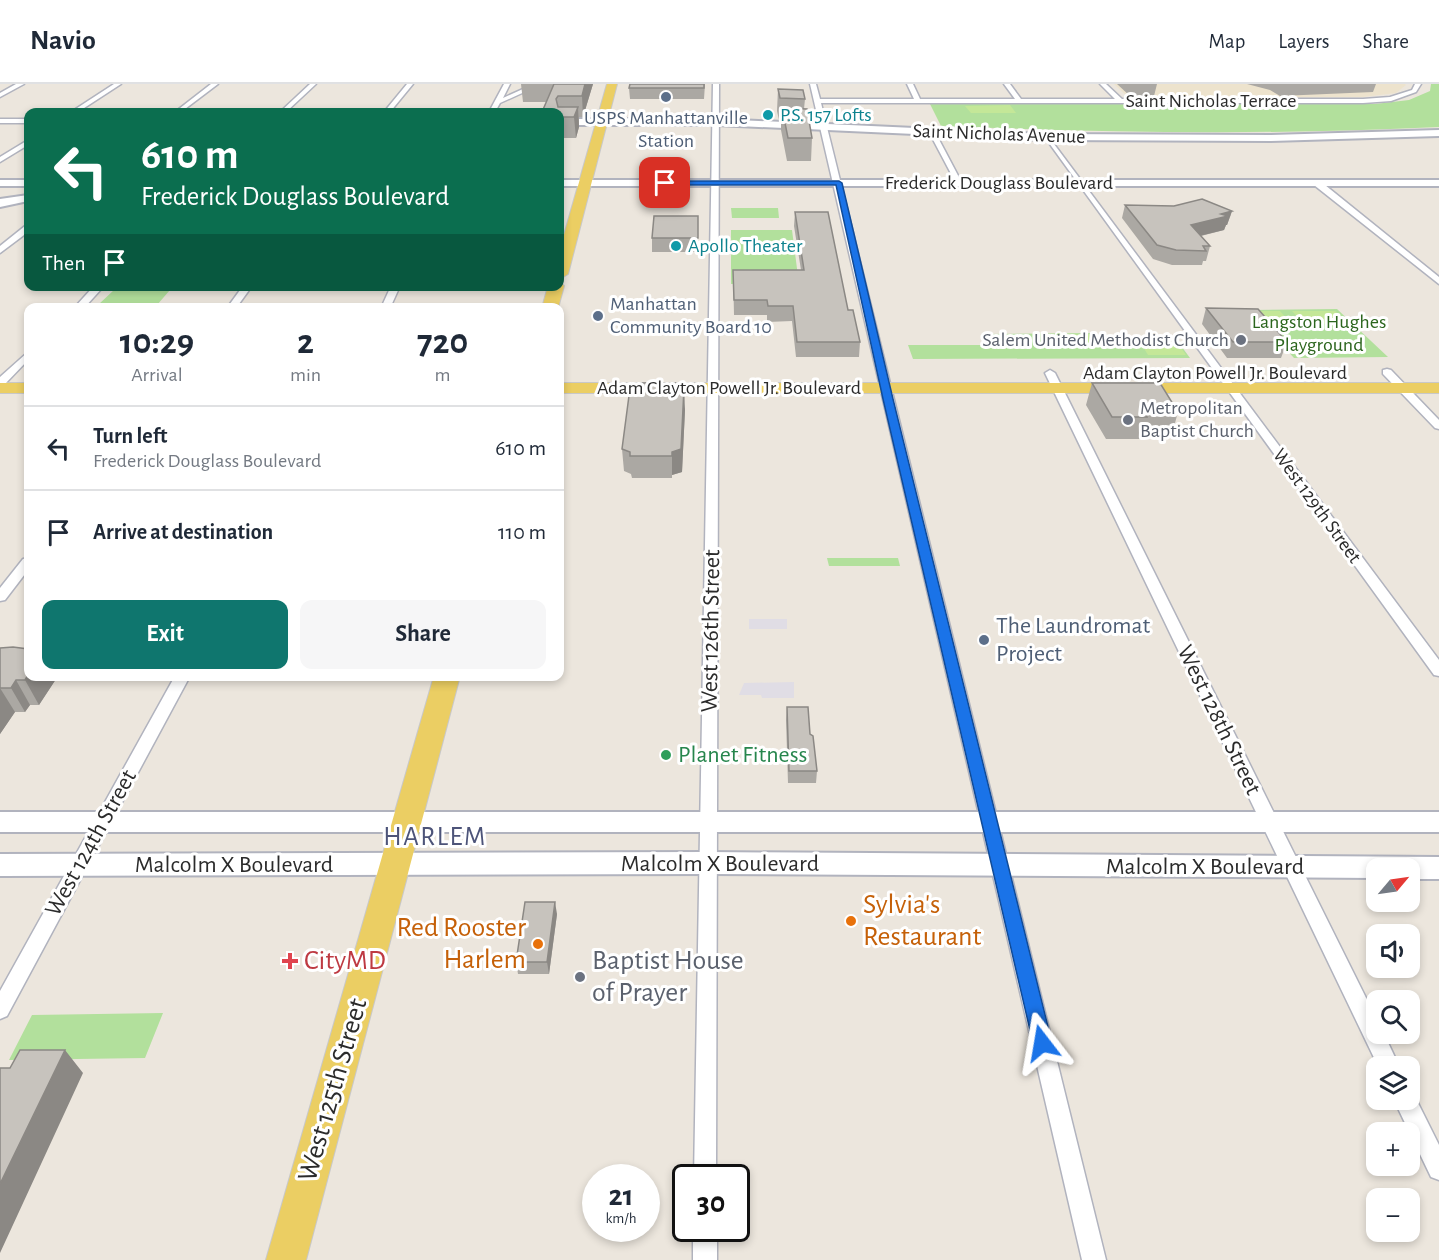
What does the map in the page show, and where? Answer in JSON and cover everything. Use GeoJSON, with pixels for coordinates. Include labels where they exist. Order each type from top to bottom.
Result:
{"type":"FeatureCollection","features":[{"type":"Feature","properties":{"kind":"main road"},"geometry":{"type":"LineString","coordinates":[[564,259],[612,84]]}},
{"type":"Feature","properties":{"kind":"main road","name":"Saint Nicholas Avenue"},"geometry":{"type":"LineString","coordinates":[[564,122],[716,122],[1046,137],[1271,138],[1439,133]]}},
{"type":"Feature","properties":{"kind":"main road"},"geometry":{"type":"LineString","coordinates":[[0,183],[24,183]]}},
{"type":"Feature","properties":{"kind":"main road","name":"Frederick Douglass Boulevard"},"geometry":{"type":"LineString","coordinates":[[564,183],[1439,183]]}},
{"type":"Feature","properties":{"kind":"main road"},"geometry":{"type":"LineString","coordinates":[[0,202],[24,199]]}},
{"type":"Feature","properties":{"kind":"main road","name":"Adam Clayton Powell Jr. Boulevard"},"geometry":{"type":"LineString","coordinates":[[564,373],[714,379],[1054,380],[1218,373],[1439,372]]}},
{"type":"Feature","properties":{"kind":"main road"},"geometry":{"type":"LineString","coordinates":[[3,379],[24,374]]}},
{"type":"Feature","properties":{"kind":"main road"},"geometry":{"type":"LineString","coordinates":[[3,379],[24,387]]}},
{"type":"Feature","properties":{"kind":"main road","name":"Adam Clayton Powell Jr. Boulevard"},"geometry":{"type":"LineString","coordinates":[[564,388],[714,379]]}},
{"type":"Feature","properties":{"kind":"main road","name":"Adam Clayton Powell Jr. Boulevard"},"geometry":{"type":"LineString","coordinates":[[1054,380],[1229,388],[1439,388]]}},
{"type":"Feature","properties":{"kind":"main road","name":"West 125th Street"},"geometry":{"type":"LineString","coordinates":[[286,1260],[446,681]]}},
{"type":"Feature","properties":{"kind":"main road","name":"Malcolm X Boulevard"},"geometry":{"type":"LineString","coordinates":[[0,822],[407,821],[990,824],[1439,822]]}},
{"type":"Feature","properties":{"kind":"main road","name":"Malcolm X Boulevard"},"geometry":{"type":"LineString","coordinates":[[0,865],[709,863],[1439,868]]}},
{"type":"Feature","properties":{"kind":"street"},"geometry":{"type":"LineString","coordinates":[[0,95],[21,84]]}},
{"type":"Feature","properties":{"kind":"street"},"geometry":{"type":"LineString","coordinates":[[80,108],[118,84]]}},
{"type":"Feature","properties":{"kind":"street"},"geometry":{"type":"LineString","coordinates":[[183,108],[215,84]]}},
{"type":"Feature","properties":{"kind":"street"},"geometry":{"type":"LineString","coordinates":[[287,108],[313,84]]}},
{"type":"Feature","properties":{"kind":"street"},"geometry":{"type":"LineString","coordinates":[[390,108],[410,84]]}},
{"type":"Feature","properties":{"kind":"street"},"geometry":{"type":"LineString","coordinates":[[494,108],[507,84]]}},
{"type":"Feature","properties":{"kind":"street"},"geometry":{"type":"LineString","coordinates":[[498,102],[539,84]]}},
{"type":"Feature","properties":{"kind":"street","name":"West 126th Street"},"geometry":{"type":"LineString","coordinates":[[705,1164],[716,84]]}},
{"type":"Feature","properties":{"kind":"street"},"geometry":{"type":"LineString","coordinates":[[813,84],[839,183],[1094,1260]]}},
{"type":"Feature","properties":{"kind":"street"},"geometry":{"type":"LineString","coordinates":[[910,84],[918,101]]}},
{"type":"Feature","properties":{"kind":"street"},"geometry":{"type":"LineString","coordinates":[[1007,84],[1019,101]]}},
{"type":"Feature","properties":{"kind":"street"},"geometry":{"type":"LineString","coordinates":[[1103,84],[1120,101]]}},
{"type":"Feature","properties":{"kind":"street","name":"Saint Nicholas Terrace"},"geometry":{"type":"LineString","coordinates":[[818,101],[1378,100],[1409,94],[1417,88],[1418,84]]}},
{"type":"Feature","properties":{"kind":"street"},"geometry":{"type":"LineString","coordinates":[[0,120],[24,121]]}},
{"type":"Feature","properties":{"kind":"street"},"geometry":{"type":"LineString","coordinates":[[932,132],[960,183]]}},
{"type":"Feature","properties":{"kind":"street","name":"West 129th Street"},"geometry":{"type":"LineString","coordinates":[[1046,137],[1439,671]]}},
{"type":"Feature","properties":{"kind":"street"},"geometry":{"type":"LineString","coordinates":[[0,160],[24,145]]}},
{"type":"Feature","properties":{"kind":"street"},"geometry":{"type":"LineString","coordinates":[[1317,183],[1439,281]]}},
{"type":"Feature","properties":{"kind":"street"},"geometry":{"type":"LineString","coordinates":[[0,250],[24,231]]}},
{"type":"Feature","properties":{"kind":"street"},"geometry":{"type":"LineString","coordinates":[[83,303],[95,291]]}},
{"type":"Feature","properties":{"kind":"street"},"geometry":{"type":"LineString","coordinates":[[235,303],[244,291]]}},
{"type":"Feature","properties":{"kind":"street"},"geometry":{"type":"LineString","coordinates":[[3,379],[24,359]]}},
{"type":"Feature","properties":{"kind":"street"},"geometry":{"type":"LineString","coordinates":[[1387,372],[1439,426]]}},
{"type":"Feature","properties":{"kind":"street","name":"West 128th Street"},"geometry":{"type":"LineString","coordinates":[[1054,380],[1384,1056]]}},
{"type":"Feature","properties":{"kind":"street"},"geometry":{"type":"LineString","coordinates":[[0,597],[24,567]]}},
{"type":"Feature","properties":{"kind":"street","name":"West 124th Street"},"geometry":{"type":"LineString","coordinates":[[0,1010],[180,681]]}},
{"type":"Feature","properties":{"kind":"street"},"geometry":{"type":"LineString","coordinates":[[1410,1110],[1439,1169]]}},
{"type":"Feature","properties":{"kind":"street"},"geometry":{"type":"LineString","coordinates":[[705,1242],[705,1260]]}},
{"type":"Feature","properties":{"kind":"shaded area"},"geometry":{"type":"Polygon","coordinates":[[[1114,84],[1406,85],[1396,93],[1363,97],[1129,98],[1114,84]]]}},
{"type":"Feature","properties":{"kind":"shaded area"},"geometry":{"type":"Polygon","coordinates":[[[749,619],[787,619],[787,629],[749,629],[749,619]]]}},
{"type":"Feature","properties":{"kind":"shaded area"},"geometry":{"type":"Polygon","coordinates":[[[794,682],[794,698],[739,695],[744,683],[794,682]]]}},
{"type":"Feature","properties":{"kind":"green space"},"geometry":{"type":"Polygon","coordinates":[[[1431,84],[1439,84],[1439,127],[1190,132],[941,126],[930,104],[1375,104],[1409,100],[1430,91],[1431,84]]]}},
{"type":"Feature","properties":{"kind":"green space"},"geometry":{"type":"Polygon","coordinates":[[[1010,105],[1016,113],[971,113],[965,106],[1010,105]]]}},
{"type":"Feature","properties":{"kind":"green space"},"geometry":{"type":"Polygon","coordinates":[[[731,208],[778,208],[779,218],[732,218],[731,208]]]}},
{"type":"Feature","properties":{"kind":"green space"},"geometry":{"type":"Polygon","coordinates":[[[731,230],[792,230],[799,284],[731,284],[731,230]]]}},
{"type":"Feature","properties":{"kind":"green space"},"geometry":{"type":"Polygon","coordinates":[[[113,291],[169,291],[159,303],[100,303],[113,291]]]}},
{"type":"Feature","properties":{"kind":"green space","name":"Langston Hughes Playground"},"geometry":{"type":"Polygon","coordinates":[[[1337,309],[1388,357],[1294,358],[1250,310],[1337,309]]]}},
{"type":"Feature","properties":{"kind":"green space"},"geometry":{"type":"Polygon","coordinates":[[[1253,311],[1280,311],[1295,328],[1268,328],[1253,311]]]}},
{"type":"Feature","properties":{"kind":"green space"},"geometry":{"type":"Polygon","coordinates":[[[1292,311],[1335,311],[1348,323],[1304,324],[1292,311]]]}},
{"type":"Feature","properties":{"kind":"green space"},"geometry":{"type":"Polygon","coordinates":[[[1095,333],[1101,343],[1179,343],[1190,358],[913,359],[908,345],[985,345],[981,334],[1095,333]]]}},
{"type":"Feature","properties":{"kind":"green space"},"geometry":{"type":"Polygon","coordinates":[[[1093,334],[1099,344],[1059,344],[1053,335],[1093,334]]]}},
{"type":"Feature","properties":{"kind":"green space"},"geometry":{"type":"Polygon","coordinates":[[[1142,345],[1179,345],[1186,355],[1148,355],[1142,345]]]}},
{"type":"Feature","properties":{"kind":"green space"},"geometry":{"type":"Polygon","coordinates":[[[827,558],[898,558],[900,566],[829,566],[827,558]]]}},
{"type":"Feature","properties":{"kind":"green space"},"geometry":{"type":"Polygon","coordinates":[[[163,1013],[145,1058],[9,1060],[32,1015],[163,1013]]]}},
{"type":"Feature","properties":{"kind":"building"},"geometry":{"type":"Polygon","coordinates":[[[554,84],[585,84],[582,96],[558,96],[556,99],[558,107],[578,107],[574,117],[564,117],[564,108],[544,108],[554,84]]]}},
{"type":"Feature","properties":{"kind":"building"},"geometry":{"type":"Polygon","coordinates":[[[630,84],[704,84],[704,88],[629,88],[630,84]]]}},
{"type":"Feature","properties":{"kind":"building"},"geometry":{"type":"Polygon","coordinates":[[[778,89],[803,90],[805,99],[780,98],[778,89]]]}},
{"type":"Feature","properties":{"kind":"building"},"geometry":{"type":"Polygon","coordinates":[[[782,108],[807,109],[812,138],[788,138],[782,108]]]}},
{"type":"Feature","properties":{"kind":"building"},"geometry":{"type":"Polygon","coordinates":[[[1202,199],[1232,211],[1221,214],[1228,216],[1191,225],[1210,246],[1203,246],[1206,251],[1176,250],[1157,245],[1125,205],[1174,206],[1202,199]]]}},
{"type":"Feature","properties":{"kind":"building"},"geometry":{"type":"Polygon","coordinates":[[[795,212],[828,212],[848,310],[853,310],[860,342],[797,342],[793,306],[768,306],[767,300],[734,300],[733,270],[804,270],[795,212]]]}},
{"type":"Feature","properties":{"kind":"building"},"geometry":{"type":"Polygon","coordinates":[[[654,216],[698,216],[698,238],[652,238],[654,216]]]}},
{"type":"Feature","properties":{"kind":"building"},"geometry":{"type":"Polygon","coordinates":[[[1206,308],[1258,309],[1287,342],[1233,342],[1206,308]]]}},
{"type":"Feature","properties":{"kind":"building"},"geometry":{"type":"Polygon","coordinates":[[[639,383],[677,383],[677,386],[684,388],[681,449],[672,452],[672,456],[630,456],[630,452],[622,449],[630,388],[638,386],[639,383]]]}},
{"type":"Feature","properties":{"kind":"building"},"geometry":{"type":"Polygon","coordinates":[[[1092,383],[1160,383],[1178,412],[1145,412],[1147,417],[1112,417],[1092,383]]]}},
{"type":"Feature","properties":{"kind":"building"},"geometry":{"type":"Polygon","coordinates":[[[0,648],[24,648],[24,680],[16,680],[11,688],[0,688],[0,648]]]}},
{"type":"Feature","properties":{"kind":"building"},"geometry":{"type":"Polygon","coordinates":[[[787,707],[808,707],[817,771],[789,771],[787,707]]]}},
{"type":"Feature","properties":{"kind":"building","name":"Red Rooster Harlem"},"geometry":{"type":"Polygon","coordinates":[[[525,902],[555,902],[547,962],[516,962],[525,902]]]}},
{"type":"Feature","properties":{"kind":"building"},"geometry":{"type":"Polygon","coordinates":[[[20,1050],[65,1050],[0,1184],[0,1068],[10,1068],[20,1050]]]}},
{"type":"Feature","properties":{"kind":"place","name":"USPS Manhattanville Station"},"geometry":{"type":"Point","coordinates":[666,97]}},
{"type":"Feature","properties":{"kind":"place","name":"P.S. 157 Lofts"},"geometry":{"type":"Point","coordinates":[768,115]}},
{"type":"Feature","properties":{"kind":"place","name":"Apollo Theater"},"geometry":{"type":"Point","coordinates":[676,246]}},
{"type":"Feature","properties":{"kind":"place","name":"Manhattan Community Board 10"},"geometry":{"type":"Point","coordinates":[598,316]}},
{"type":"Feature","properties":{"kind":"place","name":"Salem United Methodist Church"},"geometry":{"type":"Point","coordinates":[1241,340]}},
{"type":"Feature","properties":{"kind":"place","name":"Metropolitan Baptist Church"},"geometry":{"type":"Point","coordinates":[1128,420]}},
{"type":"Feature","properties":{"kind":"place","name":"The Laundromat Project"},"geometry":{"type":"Point","coordinates":[984,640]}},
{"type":"Feature","properties":{"kind":"place","name":"Planet Fitness"},"geometry":{"type":"Point","coordinates":[666,755]}},
{"type":"Feature","properties":{"kind":"place","name":"Sylvia's Restaurant"},"geometry":{"type":"Point","coordinates":[851,921]}},
{"type":"Feature","properties":{"kind":"place","name":"Red Rooster Harlem"},"geometry":{"type":"Point","coordinates":[538,944]}},
{"type":"Feature","properties":{"kind":"place","name":"CityMD"},"geometry":{"type":"Point","coordinates":[290,961]}},
{"type":"Feature","properties":{"kind":"place","name":"Baptist House of Prayer"},"geometry":{"type":"Point","coordinates":[580,977]}},
{"type":"Feature","properties":{"kind":"district","name":"HARLEM"},"geometry":{"type":"Point","coordinates":[435,836]}},
{"type":"Feature","properties":{"kind":"route"},"geometry":{"type":"LineString","coordinates":[[665,183],[839,183],[888,399],[1042,1043]]}}]}
